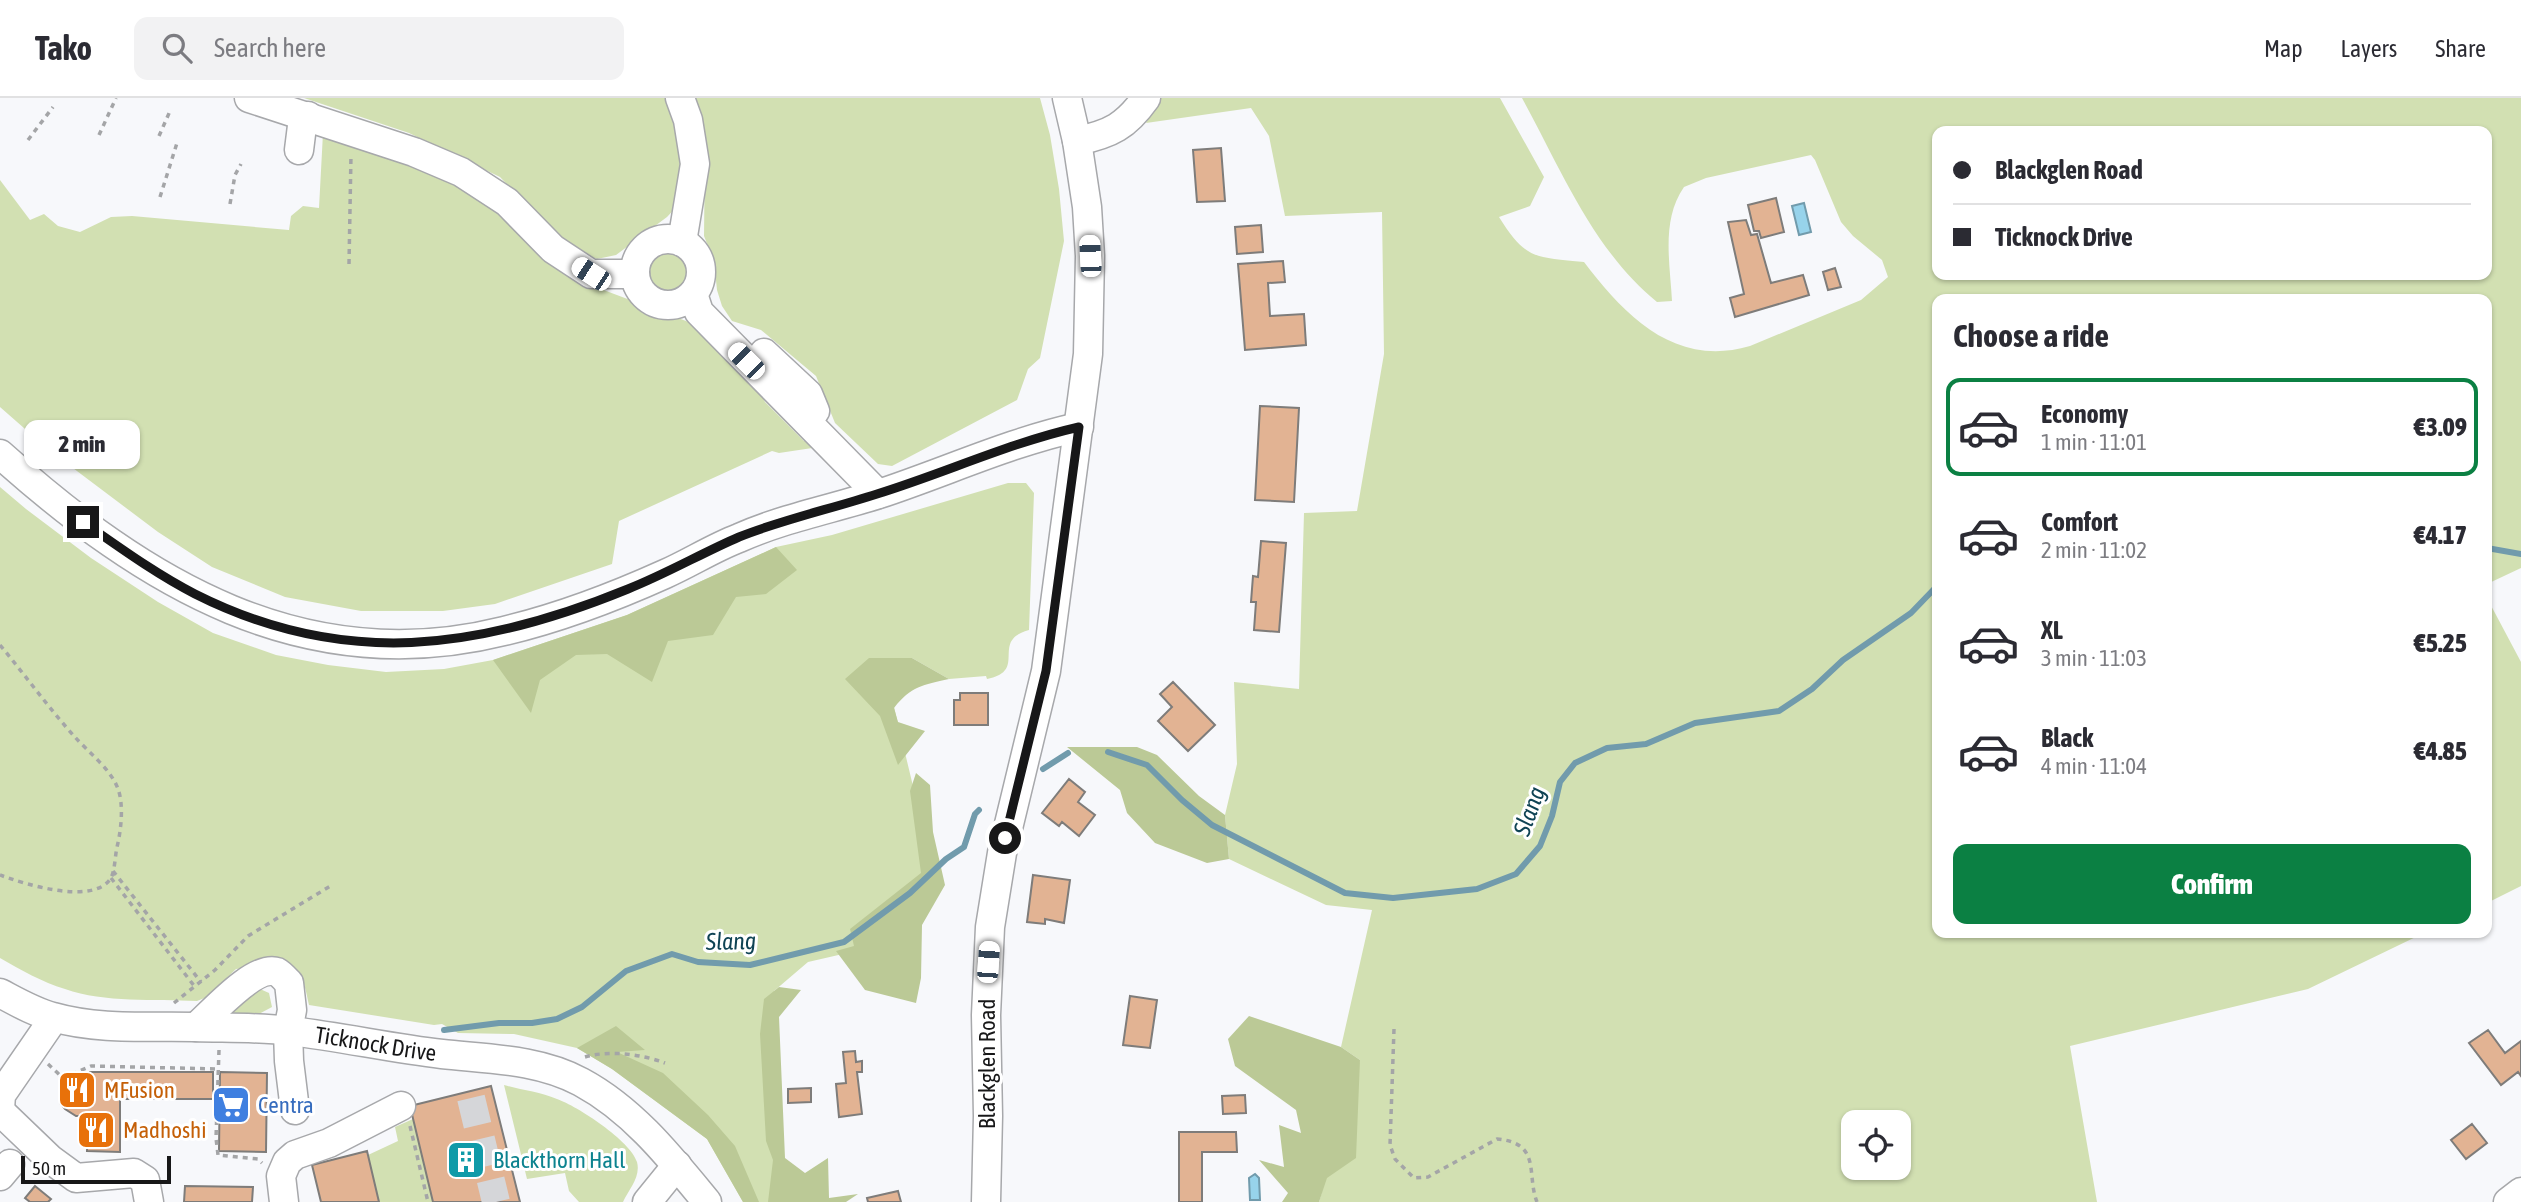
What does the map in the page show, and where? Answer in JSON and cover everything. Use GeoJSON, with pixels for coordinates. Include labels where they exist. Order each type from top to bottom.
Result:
{"type":"FeatureCollection","features":[{"type":"Feature","properties":{"kind":"street"},"geometry":{"type":"LineString","coordinates":[[249,98],[414,152],[460,172],[507,202],[553,249],[591,274],[635,274]]}},
{"type":"Feature","properties":{"kind":"street"},"geometry":{"type":"LineString","coordinates":[[680,98],[688,120],[695,164],[682,242]]}},
{"type":"Feature","properties":{"kind":"street","name":"Blackglen Road"},"geometry":{"type":"LineString","coordinates":[[986,1202],[986,1015],[990,927],[1002,853],[1046,671],[1087,354],[1090,256],[1087,207],[1067,98]]}},
{"type":"Feature","properties":{"kind":"street"},"geometry":{"type":"LineString","coordinates":[[1077,141],[1118,128],[1134,115],[1146,98]]}},
{"type":"Feature","properties":{"kind":"street"},"geometry":{"type":"LineString","coordinates":[[299,150],[302,125],[308,116]]}},
{"type":"Feature","properties":{"kind":"street"},"geometry":{"type":"LineString","coordinates":[[671,239],[691,247],[701,265],[699,286],[684,301],[674,305],[663,305],[644,294],[635,274],[641,252],[649,244],[660,240],[671,239]]}},
{"type":"Feature","properties":{"kind":"street"},"geometry":{"type":"LineString","coordinates":[[693,294],[699,312],[878,494]]}},
{"type":"Feature","properties":{"kind":"street"},"geometry":{"type":"LineString","coordinates":[[0,454],[83,522],[193,593],[279,628],[321,637],[367,643],[429,643],[503,631],[570,611],[626,590],[765,527],[878,494],[1028,440],[1079,427]]}},
{"type":"Feature","properties":{"kind":"street"},"geometry":{"type":"LineString","coordinates":[[196,1027],[246,981],[263,971],[278,972],[289,983],[292,1010],[288,1031],[295,1110]]}},
{"type":"Feature","properties":{"kind":"street","name":"Ticknock Drive"},"geometry":{"type":"LineString","coordinates":[[0,993],[54,1018],[111,1025],[288,1031],[440,1054],[491,1058],[550,1069],[580,1081],[613,1103],[645,1130],[706,1202]]}},
{"type":"Feature","properties":{"kind":"street"},"geometry":{"type":"LineString","coordinates":[[54,1018],[1,1095],[0,1110],[50,1159],[76,1178],[134,1173],[145,1180],[149,1202]]}},
{"type":"Feature","properties":{"kind":"street"},"geometry":{"type":"LineString","coordinates":[[283,1189],[287,1162],[295,1155],[379,1130],[401,1106]]}},
{"type":"Feature","properties":{"kind":"street"},"geometry":{"type":"LineString","coordinates":[[647,1202],[677,1165]]}},
{"type":"Feature","properties":{"kind":"street"},"geometry":{"type":"LineString","coordinates":[[2508,1202],[2521,1192]]}},
{"type":"Feature","properties":{"kind":"path"},"geometry":{"type":"LineString","coordinates":[[99,135],[116,98]]}},
{"type":"Feature","properties":{"kind":"path"},"geometry":{"type":"LineString","coordinates":[[28,140],[53,107]]}},
{"type":"Feature","properties":{"kind":"path"},"geometry":{"type":"LineString","coordinates":[[159,136],[170,110]]}},
{"type":"Feature","properties":{"kind":"path"},"geometry":{"type":"LineString","coordinates":[[349,264],[352,131]]}},
{"type":"Feature","properties":{"kind":"path"},"geometry":{"type":"LineString","coordinates":[[160,197],[177,143]]}},
{"type":"Feature","properties":{"kind":"path"},"geometry":{"type":"LineString","coordinates":[[230,204],[235,176],[241,164]]}},
{"type":"Feature","properties":{"kind":"path"},"geometry":{"type":"LineString","coordinates":[[0,645],[119,790],[120,835],[111,878],[99,889],[83,892],[54,890],[0,875]]}},
{"type":"Feature","properties":{"kind":"path"},"geometry":{"type":"LineString","coordinates":[[113,870],[201,982]]}},
{"type":"Feature","properties":{"kind":"path"},"geometry":{"type":"LineString","coordinates":[[111,878],[200,994]]}},
{"type":"Feature","properties":{"kind":"path"},"geometry":{"type":"LineString","coordinates":[[174,1003],[201,982],[248,936],[332,885]]}},
{"type":"Feature","properties":{"kind":"path"},"geometry":{"type":"LineString","coordinates":[[1394,1029],[1390,1145],[1395,1159],[1414,1178],[1428,1177],[1497,1139],[1509,1140],[1521,1146],[1527,1156],[1537,1202]]}},
{"type":"Feature","properties":{"kind":"path"},"geometry":{"type":"LineString","coordinates":[[219,1050],[216,1138],[218,1155],[258,1159],[283,1189]]}},
{"type":"Feature","properties":{"kind":"path"},"geometry":{"type":"LineString","coordinates":[[584,1058],[596,1054],[645,1056],[664,1063]]}},
{"type":"Feature","properties":{"kind":"path"},"geometry":{"type":"LineString","coordinates":[[40,1058],[63,1078],[92,1066],[219,1069]]}},
{"type":"Feature","properties":{"kind":"path"},"geometry":{"type":"LineString","coordinates":[[401,1106],[406,1109],[428,1202]]}},
{"type":"Feature","properties":{"kind":"green space"},"geometry":{"type":"Polygon","coordinates":[[[304,98],[668,98],[683,136],[684,199],[667,217],[616,255],[597,259],[575,251],[500,177],[409,133],[304,98]]]}},
{"type":"Feature","properties":{"kind":"green space"},"geometry":{"type":"Polygon","coordinates":[[[693,98],[1040,98],[1050,135],[1064,241],[1040,358],[1028,369],[1017,400],[892,466],[878,464],[835,423],[816,376],[761,330],[732,321],[722,306],[717,290],[714,261],[704,236],[705,145],[693,98]]]}},
{"type":"Feature","properties":{"kind":"green space"},"geometry":{"type":"Polygon","coordinates":[[[1160,98],[1500,98],[1544,177],[1530,206],[1499,217],[1508,231],[1533,254],[1584,262],[1617,301],[1654,332],[1675,343],[1698,350],[1723,351],[1750,346],[1861,300],[1888,277],[1882,260],[1853,236],[1841,222],[1815,160],[1811,155],[1706,178],[1684,187],[1672,213],[1670,228],[1672,301],[1657,302],[1634,281],[1596,233],[1522,98],[2521,98],[2521,568],[2492,582],[2492,294],[1932,294],[1932,938],[2414,938],[2308,989],[2070,1046],[2097,1202],[1319,1202],[1360,1060],[1341,1047],[1372,910],[1326,905],[1229,859],[1225,815],[1237,764],[1234,682],[1299,689],[1304,513],[1357,511],[1384,354],[1382,212],[1285,216],[1269,136],[1251,108],[1146,123],[1160,98]]]}},
{"type":"Feature","properties":{"kind":"green space"},"geometry":{"type":"Polygon","coordinates":[[[323,133],[453,178],[496,205],[530,243],[569,277],[694,324],[756,383],[765,402],[804,441],[814,440],[819,447],[779,453],[772,451],[619,521],[612,564],[495,604],[443,611],[361,611],[285,597],[212,567],[158,532],[49,450],[0,407],[0,180],[30,220],[44,214],[58,226],[80,232],[111,217],[132,216],[289,230],[291,216],[303,206],[319,208],[323,133]]]}},
{"type":"Feature","properties":{"kind":"green space"},"geometry":{"type":"Polygon","coordinates":[[[668,250],[685,257],[692,274],[685,291],[668,298],[651,291],[644,274],[651,257],[668,250]]]}},
{"type":"Feature","properties":{"kind":"green space"},"geometry":{"type":"Polygon","coordinates":[[[1008,483],[1026,483],[1034,493],[1029,630],[1011,641],[1006,670],[987,679],[986,676],[949,679],[912,658],[889,686],[918,807],[928,908],[869,948],[808,962],[774,991],[781,1202],[743,1202],[707,1139],[612,1069],[577,1048],[514,1034],[458,1033],[442,1024],[434,1025],[309,1005],[304,983],[298,972],[287,964],[268,958],[258,959],[236,969],[207,997],[197,1001],[130,1000],[80,993],[40,979],[0,958],[0,487],[91,558],[158,602],[213,633],[276,655],[386,672],[444,669],[493,660],[627,615],[776,547],[832,535],[1008,483]]]}},
{"type":"Feature","properties":{"kind":"green space"},"geometry":{"type":"Polygon","coordinates":[[[776,547],[797,570],[766,594],[736,597],[713,635],[668,641],[652,682],[607,654],[576,655],[540,680],[531,713],[493,660],[627,615],[776,547]]]}},
{"type":"Feature","properties":{"kind":"green space"},"geometry":{"type":"Polygon","coordinates":[[[2492,607],[2521,662],[2521,886],[2492,900],[2492,607]]]}},
{"type":"Feature","properties":{"kind":"green space"},"geometry":{"type":"Polygon","coordinates":[[[869,658],[912,658],[949,679],[918,688],[906,695],[894,708],[898,722],[925,731],[898,765],[880,716],[845,679],[869,658]]]}},
{"type":"Feature","properties":{"kind":"green space"},"geometry":{"type":"Polygon","coordinates":[[[1067,747],[1137,747],[1157,755],[1199,796],[1225,815],[1229,859],[1207,863],[1155,843],[1127,813],[1120,790],[1067,747]]]}},
{"type":"Feature","properties":{"kind":"green space"},"geometry":{"type":"Polygon","coordinates":[[[916,773],[930,785],[933,832],[945,885],[922,925],[921,978],[916,1003],[865,990],[836,951],[854,946],[850,929],[921,873],[910,791],[916,773]]]}},
{"type":"Feature","properties":{"kind":"green space"},"geometry":{"type":"Polygon","coordinates":[[[779,987],[801,990],[779,1017],[785,1158],[805,1173],[828,1158],[829,1198],[858,1194],[846,1202],[768,1202],[773,1160],[766,1141],[760,1034],[764,999],[779,987]]]}},
{"type":"Feature","properties":{"kind":"green space"},"geometry":{"type":"Polygon","coordinates":[[[260,989],[269,993],[272,1007],[257,1015],[226,1013],[260,989]]]}},
{"type":"Feature","properties":{"kind":"green space"},"geometry":{"type":"Polygon","coordinates":[[[1249,1016],[1341,1047],[1360,1060],[1356,1158],[1327,1178],[1319,1202],[1282,1202],[1288,1193],[1259,1160],[1284,1167],[1279,1125],[1301,1133],[1296,1110],[1235,1066],[1228,1039],[1249,1016]]]}},
{"type":"Feature","properties":{"kind":"green space"},"geometry":{"type":"Polygon","coordinates":[[[616,1026],[645,1050],[617,1052],[663,1073],[708,1115],[735,1146],[759,1202],[743,1202],[707,1139],[612,1069],[577,1048],[616,1026]]]}},
{"type":"Feature","properties":{"kind":"green space"},"geometry":{"type":"Polygon","coordinates":[[[504,1085],[566,1103],[590,1116],[625,1144],[638,1167],[636,1178],[623,1202],[579,1202],[569,1191],[565,1173],[527,1179],[504,1085]]]}},
{"type":"Feature","properties":{"kind":"green space"},"geometry":{"type":"Polygon","coordinates":[[[413,1119],[433,1202],[379,1202],[368,1155],[398,1141],[395,1127],[413,1119]]]}},
{"type":"Feature","properties":{"kind":"water"},"geometry":{"type":"Polygon","coordinates":[[[1804,203],[1811,232],[1799,235],[1792,206],[1804,203]]]}},
{"type":"Feature","properties":{"kind":"water"},"geometry":{"type":"Polygon","coordinates":[[[1255,1174],[1259,1178],[1260,1200],[1250,1200],[1249,1178],[1255,1174]]]}},
{"type":"Feature","properties":{"kind":"building"},"geometry":{"type":"Polygon","coordinates":[[[1221,148],[1225,201],[1197,202],[1193,150],[1221,148]]]}},
{"type":"Feature","properties":{"kind":"building"},"geometry":{"type":"Polygon","coordinates":[[[1776,198],[1784,232],[1761,238],[1759,231],[1754,231],[1748,205],[1776,198]]]}},
{"type":"Feature","properties":{"kind":"building"},"geometry":{"type":"Polygon","coordinates":[[[1746,220],[1751,235],[1757,234],[1771,283],[1803,275],[1809,295],[1735,317],[1730,298],[1744,294],[1728,222],[1746,220]]]}},
{"type":"Feature","properties":{"kind":"building"},"geometry":{"type":"Polygon","coordinates":[[[1261,225],[1263,252],[1237,254],[1235,227],[1261,225]]]}},
{"type":"Feature","properties":{"kind":"building"},"geometry":{"type":"Polygon","coordinates":[[[1283,261],[1285,282],[1268,283],[1270,316],[1304,314],[1306,345],[1245,350],[1238,264],[1283,261]]]}},
{"type":"Feature","properties":{"kind":"building"},"geometry":{"type":"Polygon","coordinates":[[[1835,268],[1841,287],[1828,290],[1823,272],[1835,268]]]}},
{"type":"Feature","properties":{"kind":"building"},"geometry":{"type":"Polygon","coordinates":[[[1260,406],[1299,408],[1294,502],[1255,500],[1260,406]]]}},
{"type":"Feature","properties":{"kind":"building"},"geometry":{"type":"Polygon","coordinates":[[[1261,541],[1286,543],[1279,632],[1254,630],[1256,602],[1251,602],[1253,576],[1258,577],[1261,541]]]}},
{"type":"Feature","properties":{"kind":"building"},"geometry":{"type":"Polygon","coordinates":[[[1173,682],[1215,725],[1188,751],[1158,721],[1172,707],[1160,694],[1173,682]]]}},
{"type":"Feature","properties":{"kind":"building"},"geometry":{"type":"Polygon","coordinates":[[[960,693],[988,693],[988,725],[954,725],[954,700],[960,700],[960,693]]]}},
{"type":"Feature","properties":{"kind":"building"},"geometry":{"type":"Polygon","coordinates":[[[1069,779],[1085,792],[1078,802],[1095,815],[1079,836],[1062,822],[1059,826],[1042,813],[1069,779]]]}},
{"type":"Feature","properties":{"kind":"building"},"geometry":{"type":"Polygon","coordinates":[[[1033,875],[1070,880],[1064,923],[1045,919],[1045,924],[1027,922],[1033,875]]]}},
{"type":"Feature","properties":{"kind":"building"},"geometry":{"type":"Polygon","coordinates":[[[1130,996],[1157,1000],[1150,1048],[1123,1045],[1130,996]]]}},
{"type":"Feature","properties":{"kind":"building"},"geometry":{"type":"Polygon","coordinates":[[[2488,1030],[2505,1053],[2521,1041],[2521,1076],[2518,1072],[2501,1085],[2469,1043],[2488,1030]]]}},
{"type":"Feature","properties":{"kind":"building"},"geometry":{"type":"Polygon","coordinates":[[[855,1051],[856,1062],[862,1061],[862,1072],[857,1072],[862,1114],[839,1117],[836,1084],[846,1083],[843,1052],[855,1051]]]}},
{"type":"Feature","properties":{"kind":"building"},"geometry":{"type":"Polygon","coordinates":[[[90,1072],[213,1072],[213,1099],[120,1099],[120,1152],[87,1151],[88,1116],[76,1116],[60,1103],[61,1090],[67,1082],[77,1077],[90,1077],[90,1072]]]}},
{"type":"Feature","properties":{"kind":"building"},"geometry":{"type":"Polygon","coordinates":[[[220,1072],[267,1073],[266,1152],[219,1151],[220,1072]]]}},
{"type":"Feature","properties":{"kind":"building","name":"Blackthorn Hall"},"geometry":{"type":"Polygon","coordinates":[[[491,1086],[520,1202],[433,1202],[410,1106],[491,1086]]]}},
{"type":"Feature","properties":{"kind":"building"},"geometry":{"type":"Polygon","coordinates":[[[811,1088],[811,1102],[788,1103],[788,1089],[811,1088]]]}},
{"type":"Feature","properties":{"kind":"building"},"geometry":{"type":"Polygon","coordinates":[[[1245,1095],[1246,1113],[1223,1114],[1222,1096],[1245,1095]]]}},
{"type":"Feature","properties":{"kind":"building"},"geometry":{"type":"Polygon","coordinates":[[[2472,1124],[2487,1143],[2466,1159],[2451,1140],[2472,1124]]]}},
{"type":"Feature","properties":{"kind":"building"},"geometry":{"type":"Polygon","coordinates":[[[1179,1132],[1236,1132],[1237,1152],[1202,1152],[1202,1202],[1179,1202],[1179,1132]]]}},
{"type":"Feature","properties":{"kind":"building"},"geometry":{"type":"Polygon","coordinates":[[[367,1151],[379,1202],[321,1202],[312,1165],[367,1151]]]}},
{"type":"Feature","properties":{"kind":"building"},"geometry":{"type":"Polygon","coordinates":[[[35,1186],[51,1199],[48,1202],[30,1202],[25,1198],[35,1186]]]}},
{"type":"Feature","properties":{"kind":"building"},"geometry":{"type":"Polygon","coordinates":[[[185,1186],[253,1187],[252,1202],[184,1202],[185,1186]]]}},
{"type":"Feature","properties":{"kind":"building"},"geometry":{"type":"Polygon","coordinates":[[[898,1191],[901,1202],[868,1202],[867,1198],[898,1191]]]}},
{"type":"Feature","properties":{"kind":"waterway","name":"Slang"},"geometry":{"type":"LineString","coordinates":[[2492,549],[2521,554]]}},
{"type":"Feature","properties":{"kind":"waterway","name":"Slang"},"geometry":{"type":"LineString","coordinates":[[1108,752],[1147,765],[1212,825],[1345,893],[1393,898],[1477,889],[1516,874],[1540,846],[1552,816],[1560,782],[1575,763],[1607,748],[1646,744],[1695,723],[1779,711],[1812,689],[1843,660],[1911,613],[1932,591]]}},
{"type":"Feature","properties":{"kind":"waterway","name":"Slang"},"geometry":{"type":"LineString","coordinates":[[1043,769],[1068,753]]}},
{"type":"Feature","properties":{"kind":"waterway","name":"Slang"},"geometry":{"type":"LineString","coordinates":[[444,1030],[557,1019],[582,1007],[626,971],[672,954],[698,962],[750,965],[844,942],[910,893],[946,859],[964,847],[975,814],[979,810]]}},
{"type":"Feature","properties":{"kind":"tunnel"},"geometry":{"type":"LineString","coordinates":[[471,1098],[496,1202]]}},
{"type":"Feature","properties":{"kind":"place","name":"MFusion"},"geometry":{"type":"Point","coordinates":[77,1090]}},
{"type":"Feature","properties":{"kind":"place","name":"Centra"},"geometry":{"type":"Point","coordinates":[231,1105]}},
{"type":"Feature","properties":{"kind":"place","name":"Madhoshi"},"geometry":{"type":"Point","coordinates":[96,1130]}},
{"type":"Feature","properties":{"kind":"place","name":"Blackthorn Hall"},"geometry":{"type":"Point","coordinates":[466,1160]}},
{"type":"Feature","properties":{"kind":"route"},"geometry":{"type":"LineString","coordinates":[[83,522],[168,579],[250,618],[279,628],[334,639],[367,643],[429,643],[503,631],[570,611],[664,574],[765,527],[878,494],[1028,440],[1079,427],[1046,671],[1005,838]]}}]}
